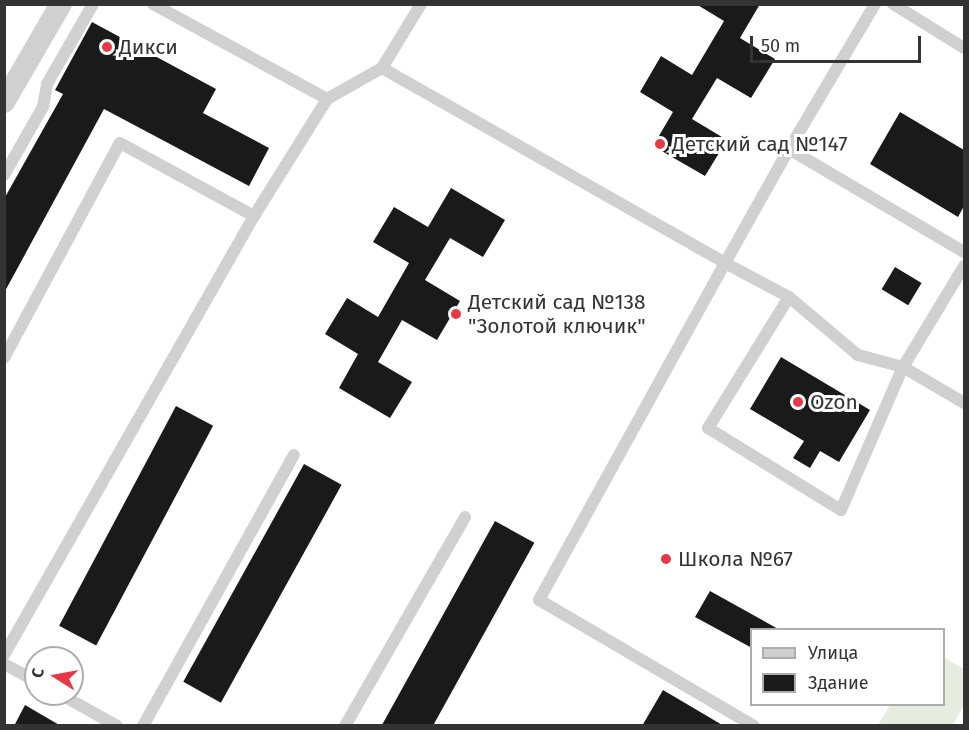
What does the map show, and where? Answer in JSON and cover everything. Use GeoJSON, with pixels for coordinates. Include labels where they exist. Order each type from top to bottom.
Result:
{"type":"FeatureCollection","features":[{"type":"Feature","properties":{"kind":"street"},"geometry":{"type":"LineString","coordinates":[[4,102],[61,4]]}},
{"type":"Feature","properties":{"kind":"lane"},"geometry":{"type":"LineString","coordinates":[[4,175],[43,107],[47,84],[93,4]]}},
{"type":"Feature","properties":{"kind":"lane"},"geometry":{"type":"LineString","coordinates":[[153,4],[327,99]]}},
{"type":"Feature","properties":{"kind":"lane"},"geometry":{"type":"LineString","coordinates":[[4,655],[254,216],[327,99],[382,68],[421,4]]}},
{"type":"Feature","properties":{"kind":"lane"},"geometry":{"type":"LineString","coordinates":[[754,726],[540,600],[789,149],[875,4]]}},
{"type":"Feature","properties":{"kind":"lane"},"geometry":{"type":"LineString","coordinates":[[893,4],[964,48]]}},
{"type":"Feature","properties":{"kind":"lane"},"geometry":{"type":"LineString","coordinates":[[382,68],[789,297],[858,355],[903,367],[964,404]]}},
{"type":"Feature","properties":{"kind":"lane"},"geometry":{"type":"LineString","coordinates":[[4,358],[120,143],[254,216]]}},
{"type":"Feature","properties":{"kind":"lane"},"geometry":{"type":"LineString","coordinates":[[789,149],[964,252]]}},
{"type":"Feature","properties":{"kind":"lane"},"geometry":{"type":"LineString","coordinates":[[789,297],[708,428],[841,510],[903,367],[964,266]]}},
{"type":"Feature","properties":{"kind":"lane"},"geometry":{"type":"LineString","coordinates":[[143,726],[294,455]]}},
{"type":"Feature","properties":{"kind":"lane"},"geometry":{"type":"LineString","coordinates":[[345,726],[465,517]]}},
{"type":"Feature","properties":{"kind":"lane"},"geometry":{"type":"LineString","coordinates":[[4,664],[24,675]]}},
{"type":"Feature","properties":{"kind":"lane"},"geometry":{"type":"LineString","coordinates":[[81,706],[117,726]]}},
{"type":"Feature","properties":{"kind":"shaded area"},"geometry":{"type":"Polygon","coordinates":[[[945,658],[964,669],[964,705],[953,725],[878,725],[889,706],[945,706],[945,658]]]}},
{"type":"Feature","properties":{"kind":"building"},"geometry":{"type":"Polygon","coordinates":[[[696,4],[760,4],[740,38],[775,59],[751,98],[717,78],[692,119],[727,140],[705,176],[653,146],[673,112],[640,92],[661,56],[692,75],[724,21],[696,4]]]}},
{"type":"Feature","properties":{"kind":"building"},"geometry":{"type":"Polygon","coordinates":[[[92,22],[216,89],[203,113],[269,148],[249,186],[104,109],[4,293],[4,199],[63,94],[55,90],[92,22]]]}},
{"type":"Feature","properties":{"kind":"building"},"geometry":{"type":"Polygon","coordinates":[[[900,112],[964,150],[964,206],[958,217],[870,164],[900,112]]]}},
{"type":"Feature","properties":{"kind":"building"},"geometry":{"type":"Polygon","coordinates":[[[451,188],[505,220],[483,257],[450,238],[425,280],[460,301],[437,340],[402,320],[378,362],[412,382],[390,418],[339,388],[358,354],[325,334],[347,298],[378,317],[409,263],[373,242],[394,207],[428,227],[451,188]]]}},
{"type":"Feature","properties":{"kind":"building"},"geometry":{"type":"Polygon","coordinates":[[[895,267],[922,283],[908,305],[882,289],[895,267]]]}},
{"type":"Feature","properties":{"kind":"building"},"geometry":{"type":"Polygon","coordinates":[[[781,357],[870,410],[839,462],[820,451],[810,468],[793,458],[804,441],[750,409],[781,357]]]}},
{"type":"Feature","properties":{"kind":"building"},"geometry":{"type":"Polygon","coordinates":[[[176,406],[213,426],[96,646],[59,626],[176,406]]]}},
{"type":"Feature","properties":{"kind":"building"},"geometry":{"type":"Polygon","coordinates":[[[304,464],[342,485],[221,703],[183,682],[304,464]]]}},
{"type":"Feature","properties":{"kind":"building"},"geometry":{"type":"Polygon","coordinates":[[[495,521],[534,543],[433,726],[381,726],[495,521]]]}},
{"type":"Feature","properties":{"kind":"building"},"geometry":{"type":"Polygon","coordinates":[[[710,591],[776,628],[750,628],[750,647],[695,617],[710,591]]]}},
{"type":"Feature","properties":{"kind":"building"},"geometry":{"type":"Polygon","coordinates":[[[663,690],[724,726],[642,726],[663,690]]]}},
{"type":"Feature","properties":{"kind":"building"},"geometry":{"type":"Polygon","coordinates":[[[24,706],[27,706],[61,726],[14,726],[24,706]]]}},
{"type":"Feature","properties":{"kind":"place","name":"Дикси"},"geometry":{"type":"Point","coordinates":[107,47]}},
{"type":"Feature","properties":{"kind":"place","name":"Детский сад №147"},"geometry":{"type":"Point","coordinates":[660,144]}},
{"type":"Feature","properties":{"kind":"place","name":"Детский сад №138 \"Золотой ключик\""},"geometry":{"type":"Point","coordinates":[456,314]}},
{"type":"Feature","properties":{"kind":"place","name":"Ozon"},"geometry":{"type":"Point","coordinates":[798,402]}},
{"type":"Feature","properties":{"kind":"place","name":"Школа №67"},"geometry":{"type":"Point","coordinates":[666,559]}}]}
